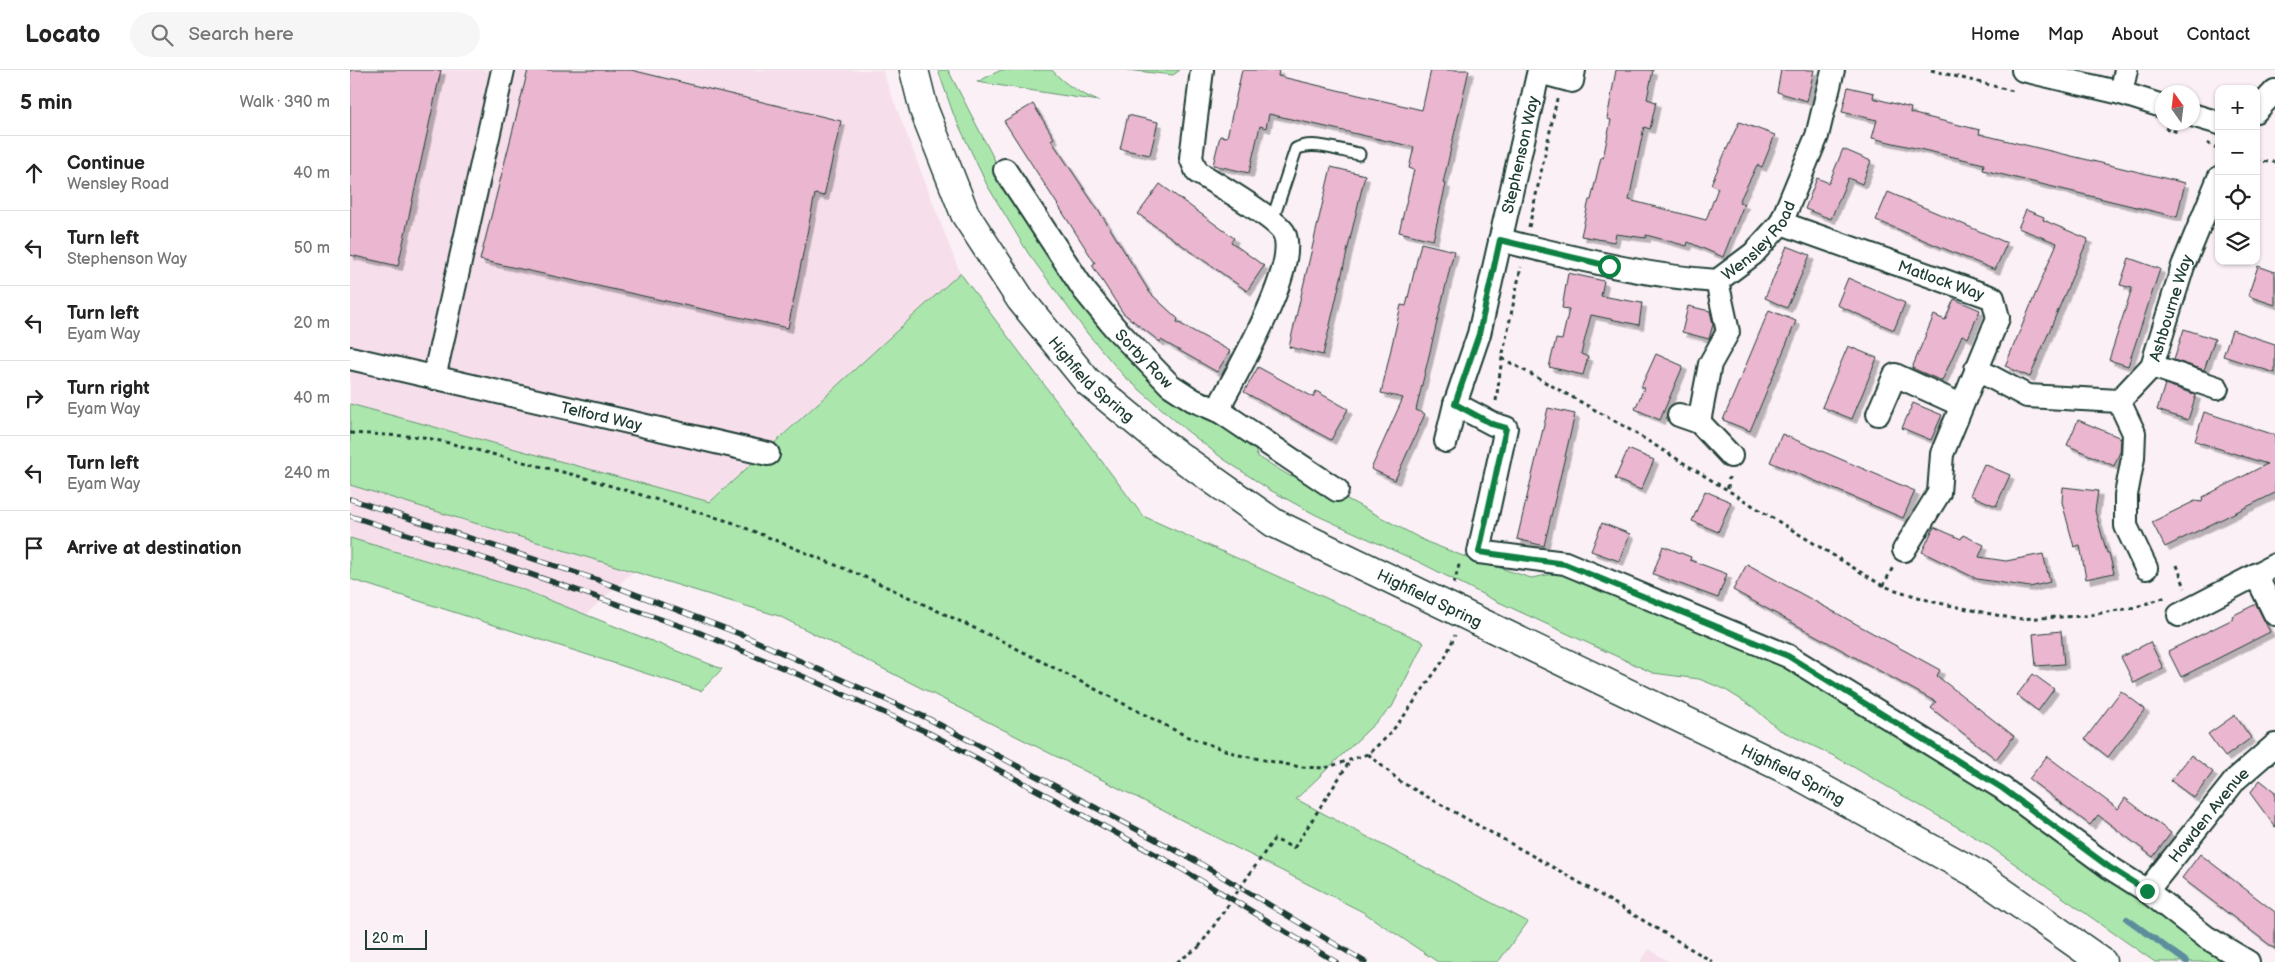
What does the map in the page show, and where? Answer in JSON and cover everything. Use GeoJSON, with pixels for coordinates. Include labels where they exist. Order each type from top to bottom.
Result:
{"type":"FeatureCollection","features":[{"type":"Feature","properties":{"kind":"main road","name":"Highfield Spring"},"geometry":{"type":"LineString","coordinates":[[914,70],[924,110],[965,214],[1021,300],[1087,381],[1168,448],[1274,523],[1796,774],[1856,807],[1977,874],[2102,962]]}},
{"type":"Feature","properties":{"kind":"street"},"geometry":{"type":"LineString","coordinates":[[434,378],[503,70]]}},
{"type":"Feature","properties":{"kind":"street"},"geometry":{"type":"LineString","coordinates":[[1202,70],[1191,158],[1192,165],[1197,172],[1272,220],[1284,232],[1287,244],[1285,263],[1266,316],[1223,399],[1221,412]]}},
{"type":"Feature","properties":{"kind":"street"},"geometry":{"type":"LineString","coordinates":[[1539,71],[1572,80],[1574,70]]}},
{"type":"Feature","properties":{"kind":"street","name":"Wensley Road"},"geometry":{"type":"LineString","coordinates":[[1500,240],[1609,266],[1675,278],[1717,281],[1753,254],[1781,223],[1817,136],[1833,70]]}},
{"type":"Feature","properties":{"kind":"street"},"geometry":{"type":"LineString","coordinates":[[2023,70],[2121,93],[2155,104]]}},
{"type":"Feature","properties":{"kind":"street"},"geometry":{"type":"LineString","coordinates":[[2121,93],[2126,70]]}},
{"type":"Feature","properties":{"kind":"street","name":"Stephenson Way"},"geometry":{"type":"LineString","coordinates":[[1446,441],[1455,404],[1479,334],[1539,71]]}},
{"type":"Feature","properties":{"kind":"street"},"geometry":{"type":"LineString","coordinates":[[2260,107],[2275,91]]}},
{"type":"Feature","properties":{"kind":"street"},"geometry":{"type":"LineString","coordinates":[[2200,117],[2215,122]]}},
{"type":"Feature","properties":{"kind":"street","name":"Sorby Row"},"geometry":{"type":"LineString","coordinates":[[1005,170],[1084,290],[1115,328],[1170,385],[1193,400],[1221,412],[1337,490]]}},
{"type":"Feature","properties":{"kind":"street","name":"Ashbourne Way"},"geometry":{"type":"LineString","coordinates":[[2119,401],[2152,366],[2183,266],[2215,188]]}},
{"type":"Feature","properties":{"kind":"street","name":"Matlock Way"},"geometry":{"type":"LineString","coordinates":[[1781,223],[1993,298],[1998,318],[1942,454],[1939,493],[1904,550]]}},
{"type":"Feature","properties":{"kind":"street"},"geometry":{"type":"LineString","coordinates":[[1717,281],[1728,332],[1710,364],[1689,418],[1731,456]]}},
{"type":"Feature","properties":{"kind":"street","name":"Telford Way"},"geometry":{"type":"LineString","coordinates":[[350,358],[768,454]]}},
{"type":"Feature","properties":{"kind":"street"},"geometry":{"type":"LineString","coordinates":[[2152,366],[2217,388]]}},
{"type":"Feature","properties":{"kind":"street"},"geometry":{"type":"LineString","coordinates":[[1976,370],[2027,396],[2119,401],[2134,433],[2133,458],[2126,496],[2126,526],[2146,568]]}},
{"type":"Feature","properties":{"kind":"street"},"geometry":{"type":"LineString","coordinates":[[1878,414],[1895,375],[1961,405]]}},
{"type":"Feature","properties":{"kind":"street"},"geometry":{"type":"LineString","coordinates":[[1455,404],[1492,424],[1506,428],[1479,552],[1565,564],[1788,656],[2002,788],[2109,867],[2147,891],[2206,937],[2248,962]]}},
{"type":"Feature","properties":{"kind":"street"},"geometry":{"type":"LineString","coordinates":[[2176,601],[2265,570],[2275,614]]}},
{"type":"Feature","properties":{"kind":"street","name":"Howden Avenue"},"geometry":{"type":"LineString","coordinates":[[2147,891],[2236,779],[2275,745]]}},
{"type":"Feature","properties":{"kind":"lane"},"geometry":{"type":"LineString","coordinates":[[1272,220],[1296,149],[1302,146],[1312,146],[1359,154]]}},
{"type":"Feature","properties":{"kind":"path"},"geometry":{"type":"LineString","coordinates":[[2260,161],[2275,162]]}},
{"type":"Feature","properties":{"kind":"path"},"geometry":{"type":"LineString","coordinates":[[1502,358],[1638,434],[1883,586],[1934,602],[2015,619],[2084,616],[2176,601],[2186,591],[2194,587]]}},
{"type":"Feature","properties":{"kind":"path"},"geometry":{"type":"LineString","coordinates":[[350,433],[423,437],[551,469],[731,522],[872,580],[1002,641],[1188,737],[1239,755],[1300,767],[1325,768],[1350,761],[1368,754],[1388,736],[1445,658],[1465,614]]}},
{"type":"Feature","properties":{"kind":"path"},"geometry":{"type":"LineString","coordinates":[[2177,566],[2186,591]]}},
{"type":"Feature","properties":{"kind":"path"},"geometry":{"type":"LineString","coordinates":[[1368,754],[1401,782],[1565,874],[1713,962]]}},
{"type":"Feature","properties":{"kind":"path"},"geometry":{"type":"LineString","coordinates":[[1178,962],[1199,947],[1274,840],[1294,848],[1350,761]]}},
{"type":"Feature","properties":{"kind":"shaded area"},"geometry":{"type":"Polygon","coordinates":[[[350,70],[882,70],[960,273],[559,639],[350,566],[350,70]]]}},
{"type":"Feature","properties":{"kind":"shaded area"},"geometry":{"type":"Polygon","coordinates":[[[1649,949],[1669,962],[1640,962],[1649,949]]]}},
{"type":"Feature","properties":{"kind":"green space"},"geometry":{"type":"Polygon","coordinates":[[[938,70],[948,70],[1034,236],[1096,319],[1185,405],[1254,444],[1257,456],[1290,476],[1301,473],[1427,542],[1463,556],[1531,578],[1570,571],[1715,629],[1917,742],[2232,962],[2155,962],[1985,843],[1836,757],[1778,729],[1753,707],[1724,689],[1699,679],[1653,673],[1492,599],[1419,562],[1316,515],[1270,490],[1222,458],[1186,430],[1124,376],[1087,333],[1028,253],[987,185],[953,113],[938,70]]]}},
{"type":"Feature","properties":{"kind":"green space"},"geometry":{"type":"Polygon","coordinates":[[[1001,70],[1052,70],[1074,88],[1099,101],[977,82],[1001,70]]]}},
{"type":"Feature","properties":{"kind":"green space"},"geometry":{"type":"Polygon","coordinates":[[[1127,70],[1180,70],[1173,75],[1127,70]]]}},
{"type":"Feature","properties":{"kind":"green space"},"geometry":{"type":"Polygon","coordinates":[[[960,273],[1143,516],[1424,642],[1392,707],[1296,799],[1528,922],[1498,962],[1438,962],[1363,912],[779,616],[350,485],[350,404],[710,502],[960,273]]]}},
{"type":"Feature","properties":{"kind":"green space"},"geometry":{"type":"Polygon","coordinates":[[[350,538],[519,588],[722,669],[701,691],[350,579],[350,538]]]}},
{"type":"Feature","properties":{"kind":"building"},"geometry":{"type":"Polygon","coordinates":[[[350,70],[441,70],[398,266],[350,255],[350,70]]]}},
{"type":"Feature","properties":{"kind":"building"},"geometry":{"type":"Polygon","coordinates":[[[528,70],[631,70],[841,121],[824,196],[815,194],[788,328],[480,260],[528,70]]]}},
{"type":"Feature","properties":{"kind":"building"},"geometry":{"type":"Polygon","coordinates":[[[1242,70],[1279,70],[1278,76],[1422,110],[1431,70],[1469,70],[1443,183],[1446,184],[1433,240],[1399,232],[1414,170],[1409,168],[1414,147],[1269,114],[1266,128],[1260,126],[1249,173],[1213,165],[1220,136],[1227,137],[1242,70]]]}},
{"type":"Feature","properties":{"kind":"building"},"geometry":{"type":"Polygon","coordinates":[[[1616,70],[1653,70],[1647,99],[1656,102],[1650,129],[1644,127],[1629,200],[1706,220],[1718,188],[1711,184],[1739,122],[1775,135],[1762,167],[1757,165],[1739,202],[1744,204],[1723,257],[1688,242],[1687,246],[1646,235],[1646,238],[1616,234],[1614,242],[1581,236],[1601,157],[1603,158],[1611,120],[1607,119],[1616,70]]]}},
{"type":"Feature","properties":{"kind":"building"},"geometry":{"type":"Polygon","coordinates":[[[1781,70],[1814,70],[1807,101],[1777,92],[1781,70]]]}},
{"type":"Feature","properties":{"kind":"building"},"geometry":{"type":"Polygon","coordinates":[[[1848,87],[1874,93],[1873,98],[1911,108],[1910,113],[1980,130],[1979,134],[2185,183],[2177,217],[1983,170],[1984,164],[1872,138],[1877,120],[1842,112],[1848,87]]]}},
{"type":"Feature","properties":{"kind":"building"},"geometry":{"type":"Polygon","coordinates":[[[1033,104],[1054,138],[1051,140],[1106,222],[1150,293],[1178,319],[1177,322],[1230,351],[1217,372],[1161,340],[1160,342],[1123,313],[1092,265],[1095,263],[1004,121],[1033,104]]]}},
{"type":"Feature","properties":{"kind":"building"},"geometry":{"type":"Polygon","coordinates":[[[1128,115],[1158,122],[1150,155],[1120,149],[1128,115]]]}},
{"type":"Feature","properties":{"kind":"building"},"geometry":{"type":"Polygon","coordinates":[[[1843,149],[1871,161],[1862,184],[1848,178],[1831,219],[1805,209],[1817,178],[1829,183],[1843,149]]]}},
{"type":"Feature","properties":{"kind":"building"},"geometry":{"type":"Polygon","coordinates":[[[1331,167],[1365,175],[1323,355],[1289,347],[1331,167]]]}},
{"type":"Feature","properties":{"kind":"building"},"geometry":{"type":"Polygon","coordinates":[[[1160,184],[1234,238],[1231,242],[1264,266],[1247,291],[1138,214],[1160,184]]]}},
{"type":"Feature","properties":{"kind":"building"},"geometry":{"type":"Polygon","coordinates":[[[1888,192],[2007,243],[1995,270],[1876,220],[1888,192]]]}},
{"type":"Feature","properties":{"kind":"building"},"geometry":{"type":"Polygon","coordinates":[[[2026,210],[2044,217],[2043,220],[2088,239],[2030,377],[2005,366],[2057,243],[2018,228],[2026,210]]]}},
{"type":"Feature","properties":{"kind":"building"},"geometry":{"type":"Polygon","coordinates":[[[1421,243],[1454,251],[1416,410],[1425,414],[1395,480],[1371,469],[1403,398],[1381,393],[1401,305],[1406,306],[1421,243]]]}},
{"type":"Feature","properties":{"kind":"building"},"geometry":{"type":"Polygon","coordinates":[[[1787,246],[1810,255],[1787,308],[1765,298],[1787,246]]]}},
{"type":"Feature","properties":{"kind":"building"},"geometry":{"type":"Polygon","coordinates":[[[2129,258],[2160,269],[2128,366],[2109,360],[2132,288],[2120,285],[2129,258]]]}},
{"type":"Feature","properties":{"kind":"building"},"geometry":{"type":"Polygon","coordinates":[[[2258,266],[2275,272],[2275,305],[2248,296],[2258,266]]]}},
{"type":"Feature","properties":{"kind":"building"},"geometry":{"type":"Polygon","coordinates":[[[1568,273],[1604,281],[1601,296],[1642,303],[1639,325],[1591,315],[1581,354],[1588,357],[1583,375],[1549,367],[1556,339],[1562,340],[1569,309],[1562,308],[1568,273]]]}},
{"type":"Feature","properties":{"kind":"building"},"geometry":{"type":"Polygon","coordinates":[[[1848,278],[1905,303],[1894,330],[1837,305],[1848,278]]]}},
{"type":"Feature","properties":{"kind":"building"},"geometry":{"type":"Polygon","coordinates":[[[1954,299],[1980,310],[1968,338],[1962,335],[1942,381],[1912,368],[1934,315],[1945,320],[1954,299]]]}},
{"type":"Feature","properties":{"kind":"building"},"geometry":{"type":"Polygon","coordinates":[[[1688,306],[1710,311],[1713,324],[1709,339],[1682,332],[1688,306]]]}},
{"type":"Feature","properties":{"kind":"building"},"geometry":{"type":"Polygon","coordinates":[[[1769,310],[1796,321],[1750,431],[1723,420],[1769,310]]]}},
{"type":"Feature","properties":{"kind":"building"},"geometry":{"type":"Polygon","coordinates":[[[2184,329],[2215,339],[2204,370],[2174,360],[2184,329]]]}},
{"type":"Feature","properties":{"kind":"building"},"geometry":{"type":"Polygon","coordinates":[[[2232,330],[2275,344],[2275,373],[2223,356],[2232,330]]]}},
{"type":"Feature","properties":{"kind":"building"},"geometry":{"type":"Polygon","coordinates":[[[1848,346],[1877,358],[1852,419],[1822,407],[1848,346]]]}},
{"type":"Feature","properties":{"kind":"building"},"geometry":{"type":"Polygon","coordinates":[[[1656,354],[1683,366],[1660,420],[1635,409],[1644,388],[1641,387],[1656,354]]]}},
{"type":"Feature","properties":{"kind":"building"},"geometry":{"type":"Polygon","coordinates":[[[1258,367],[1313,397],[1316,391],[1348,409],[1331,440],[1244,392],[1258,367]]]}},
{"type":"Feature","properties":{"kind":"building"},"geometry":{"type":"Polygon","coordinates":[[[2165,384],[2196,395],[2188,420],[2157,410],[2165,384]]]}},
{"type":"Feature","properties":{"kind":"building"},"geometry":{"type":"Polygon","coordinates":[[[1913,403],[1942,415],[1931,440],[1902,428],[1913,403]]]}},
{"type":"Feature","properties":{"kind":"building"},"geometry":{"type":"Polygon","coordinates":[[[1548,408],[1575,414],[1544,546],[1517,539],[1548,408]]]}},
{"type":"Feature","properties":{"kind":"building"},"geometry":{"type":"Polygon","coordinates":[[[2204,412],[2275,435],[2275,493],[2165,547],[2152,522],[2195,501],[2202,502],[2203,497],[2267,464],[2195,441],[2204,412]]]}},
{"type":"Feature","properties":{"kind":"building"},"geometry":{"type":"Polygon","coordinates":[[[2078,420],[2121,438],[2120,452],[2114,466],[2067,445],[2078,420]]]}},
{"type":"Feature","properties":{"kind":"building"},"geometry":{"type":"Polygon","coordinates":[[[1782,434],[1915,491],[1903,518],[1770,462],[1782,434]]]}},
{"type":"Feature","properties":{"kind":"building"},"geometry":{"type":"Polygon","coordinates":[[[1628,449],[1654,460],[1641,490],[1615,479],[1628,449]]]}},
{"type":"Feature","properties":{"kind":"building"},"geometry":{"type":"Polygon","coordinates":[[[1984,464],[2010,475],[1996,506],[1970,495],[1984,464]]]}},
{"type":"Feature","properties":{"kind":"building"},"geometry":{"type":"Polygon","coordinates":[[[2063,487],[2098,491],[2095,511],[2114,573],[2086,579],[2080,545],[2074,547],[2062,502],[2063,487]]]}},
{"type":"Feature","properties":{"kind":"building"},"geometry":{"type":"Polygon","coordinates":[[[1705,491],[1731,502],[1718,532],[1692,521],[1705,491]]]}},
{"type":"Feature","properties":{"kind":"building"},"geometry":{"type":"Polygon","coordinates":[[[1602,523],[1630,534],[1619,561],[1591,551],[1602,523]]]}},
{"type":"Feature","properties":{"kind":"building"},"geometry":{"type":"Polygon","coordinates":[[[1934,527],[1961,539],[1963,535],[1984,545],[1979,557],[2006,561],[2043,554],[2050,582],[2030,587],[1977,579],[1922,552],[1934,527]]]}},
{"type":"Feature","properties":{"kind":"building"},"geometry":{"type":"Polygon","coordinates":[[[1663,546],[1691,557],[1690,560],[1727,574],[1718,598],[1653,574],[1663,546]]]}},
{"type":"Feature","properties":{"kind":"building"},"geometry":{"type":"Polygon","coordinates":[[[1747,564],[1940,670],[1937,676],[2014,736],[1996,759],[1931,708],[1936,702],[1733,590],[1747,564]]]}},
{"type":"Feature","properties":{"kind":"building"},"geometry":{"type":"Polygon","coordinates":[[[2256,604],[2270,632],[2181,677],[2168,651],[2233,619],[2232,616],[2256,604]]]}},
{"type":"Feature","properties":{"kind":"building"},"geometry":{"type":"Polygon","coordinates":[[[2061,631],[2064,664],[2036,666],[2033,634],[2061,631]]]}},
{"type":"Feature","properties":{"kind":"building"},"geometry":{"type":"Polygon","coordinates":[[[2150,642],[2163,668],[2134,683],[2121,657],[2150,642]]]}},
{"type":"Feature","properties":{"kind":"building"},"geometry":{"type":"Polygon","coordinates":[[[2033,674],[2054,689],[2038,711],[2017,695],[2033,674]]]}},
{"type":"Feature","properties":{"kind":"building"},"geometry":{"type":"Polygon","coordinates":[[[2121,691],[2145,709],[2108,757],[2085,739],[2121,691]]]}},
{"type":"Feature","properties":{"kind":"building"},"geometry":{"type":"Polygon","coordinates":[[[2235,715],[2251,738],[2225,757],[2208,734],[2235,715]]]}},
{"type":"Feature","properties":{"kind":"building"},"geometry":{"type":"Polygon","coordinates":[[[2191,755],[2213,772],[2194,798],[2171,781],[2191,755]]]}},
{"type":"Feature","properties":{"kind":"building"},"geometry":{"type":"Polygon","coordinates":[[[2047,756],[2118,809],[2125,798],[2171,833],[2153,857],[2098,815],[2090,825],[2029,779],[2047,756]]]}},
{"type":"Feature","properties":{"kind":"building"},"geometry":{"type":"Polygon","coordinates":[[[2260,780],[2275,792],[2275,827],[2250,793],[2260,780]]]}},
{"type":"Feature","properties":{"kind":"building"},"geometry":{"type":"Polygon","coordinates":[[[2200,854],[2275,912],[2275,949],[2182,878],[2200,854]]]}},
{"type":"Feature","properties":{"kind":"waterway"},"geometry":{"type":"LineString","coordinates":[[2127,919],[2187,962]]}},
{"type":"Feature","properties":{"kind":"railway"},"geometry":{"type":"LineString","coordinates":[[350,499],[598,580],[740,634],[927,718],[1196,861],[1365,962]]}},
{"type":"Feature","properties":{"kind":"railway"},"geometry":{"type":"LineString","coordinates":[[350,516],[486,559],[698,632],[929,733],[1175,865],[1336,962]]}},
{"type":"Feature","properties":{"kind":"route"},"geometry":{"type":"LineString","coordinates":[[1609,266],[1500,240],[1479,334],[1455,404],[1492,424],[1506,428],[1479,552],[1565,564],[1788,656],[2002,788],[2109,867],[2147,891]]}}]}
